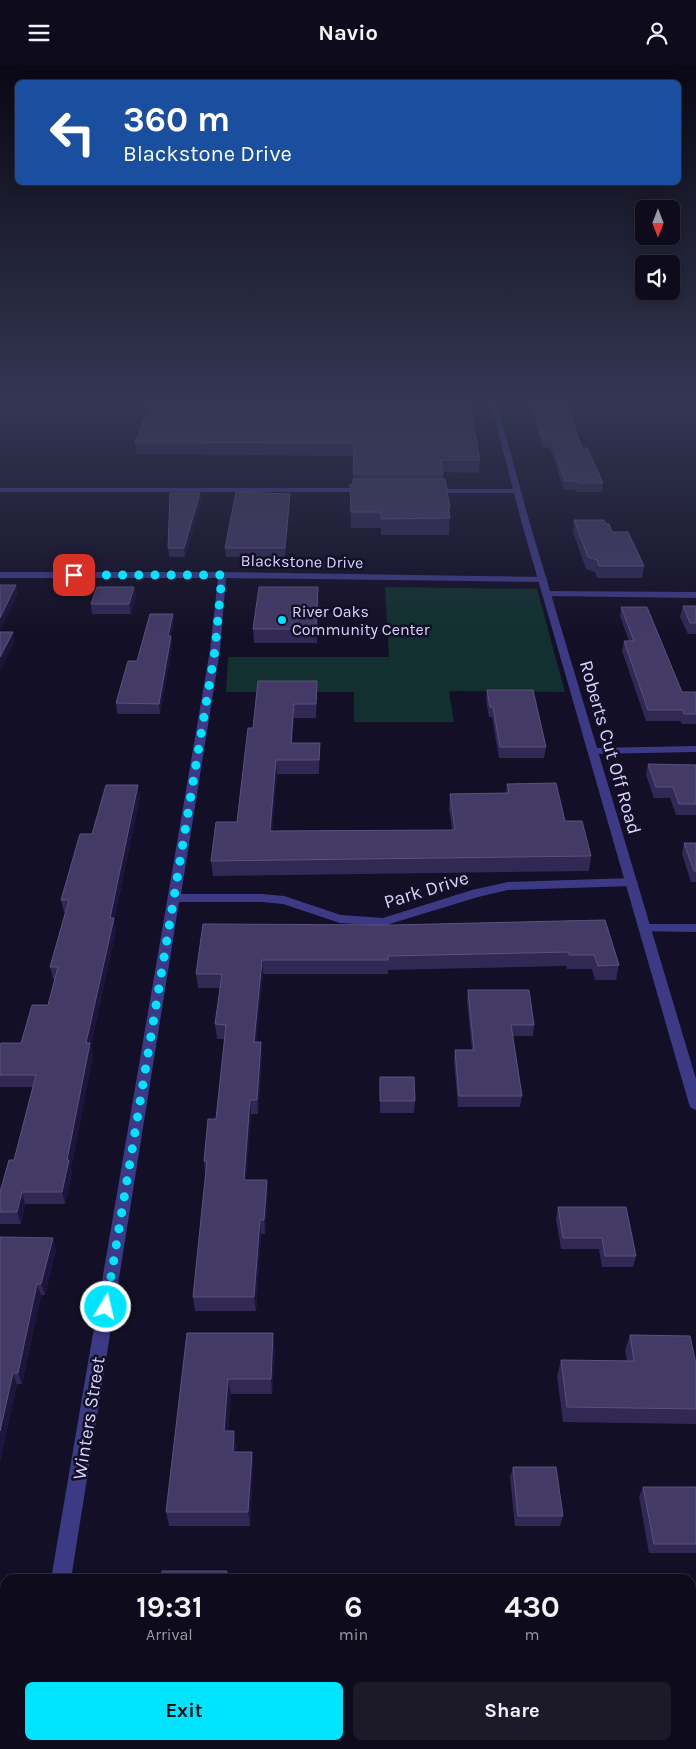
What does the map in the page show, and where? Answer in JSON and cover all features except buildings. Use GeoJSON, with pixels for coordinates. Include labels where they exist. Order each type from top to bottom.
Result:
{"type":"FeatureCollection","features":[{"type":"Feature","properties":{"kind":"street","name":"Roberts Cut Off Road"},"geometry":{"type":"LineString","coordinates":[[514,479],[696,1104]]}},
{"type":"Feature","properties":{"kind":"street"},"geometry":{"type":"LineString","coordinates":[[0,490],[369,491]]}},
{"type":"Feature","properties":{"kind":"street"},"geometry":{"type":"LineString","coordinates":[[426,491],[517,491]]}},
{"type":"Feature","properties":{"kind":"street","name":"Blackstone Drive"},"geometry":{"type":"LineString","coordinates":[[0,575],[222,575],[543,579]]}},
{"type":"Feature","properties":{"kind":"street","name":"Winters Street"},"geometry":{"type":"LineString","coordinates":[[62,1574],[215,650],[222,575]]}},
{"type":"Feature","properties":{"kind":"street"},"geometry":{"type":"LineString","coordinates":[[548,595],[696,595]]}},
{"type":"Feature","properties":{"kind":"street"},"geometry":{"type":"LineString","coordinates":[[594,751],[696,749]]}},
{"type":"Feature","properties":{"kind":"street","name":"Park Drive"},"geometry":{"type":"LineString","coordinates":[[174,898],[262,898],[284,901],[340,919],[383,922],[476,893],[508,886],[632,882]]}},
{"type":"Feature","properties":{"kind":"street"},"geometry":{"type":"LineString","coordinates":[[645,927],[696,927]]}},
{"type":"Feature","properties":{"kind":"green space"},"geometry":{"type":"Polygon","coordinates":[[[385,587],[537,589],[565,692],[449,691],[454,722],[354,722],[354,692],[226,692],[228,657],[389,657],[385,587]]]}},
{"type":"Feature","properties":{"kind":"place","name":"River Oaks Community Center"},"geometry":{"type":"Point","coordinates":[282,620]}},
{"type":"Feature","properties":{"kind":"route"},"geometry":{"type":"LineString","coordinates":[[74,575],[222,575],[215,650],[106,1307]]}}]}
